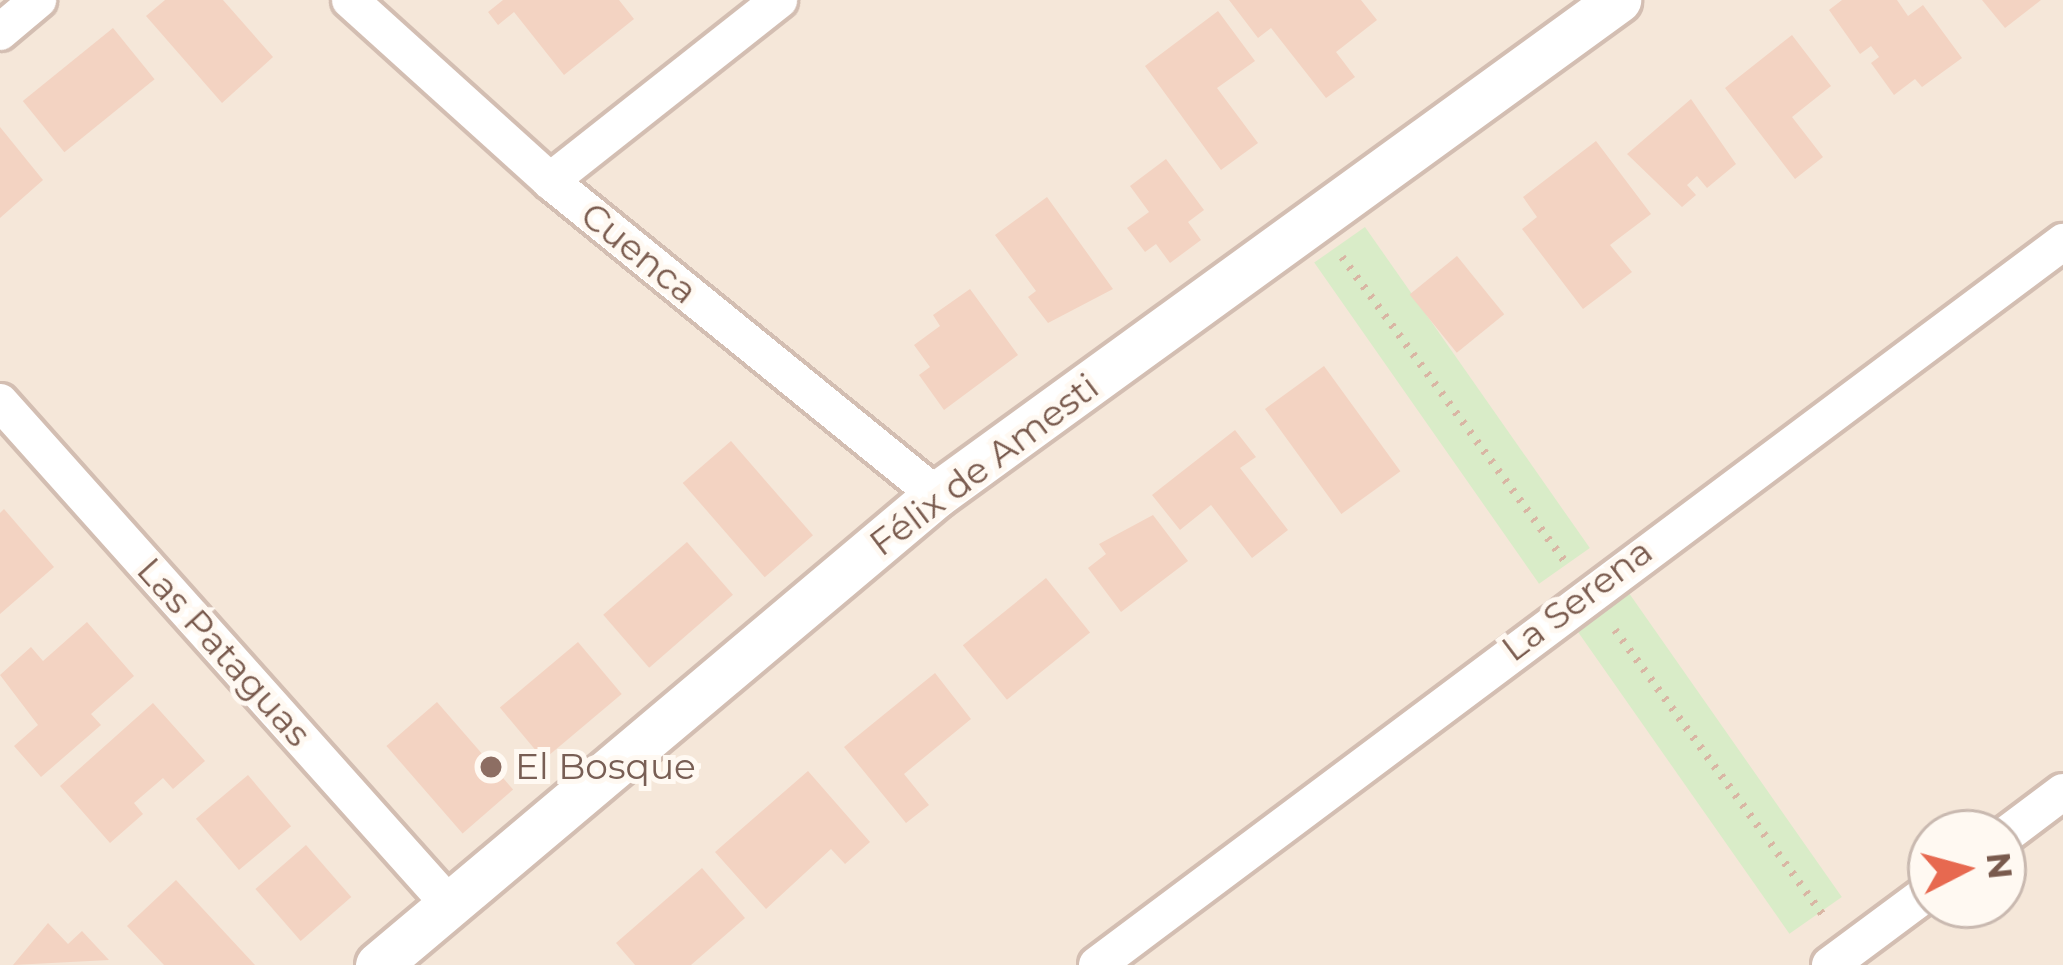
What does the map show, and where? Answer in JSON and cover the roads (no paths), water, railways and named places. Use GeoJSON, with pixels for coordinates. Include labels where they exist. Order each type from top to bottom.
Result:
{"type":"FeatureCollection","features":[{"type":"Feature","properties":{"kind":"street"},"geometry":{"type":"LineString","coordinates":[[0,32],[38,0]]}},
{"type":"Feature","properties":{"kind":"street","name":"Cuenca"},"geometry":{"type":"LineString","coordinates":[[350,0],[550,181],[936,495]]}},
{"type":"Feature","properties":{"kind":"street"},"geometry":{"type":"LineString","coordinates":[[550,181],[779,0]]}},
{"type":"Feature","properties":{"kind":"street","name":"Félix de Amesti"},"geometry":{"type":"LineString","coordinates":[[377,965],[936,495],[1604,4]]}},
{"type":"Feature","properties":{"kind":"street","name":"La Serena"},"geometry":{"type":"LineString","coordinates":[[1097,965],[2063,242]]}},
{"type":"Feature","properties":{"kind":"street","name":"Las Pataguas"},"geometry":{"type":"LineString","coordinates":[[0,402],[448,903]]}},
{"type":"Feature","properties":{"kind":"street"},"geometry":{"type":"LineString","coordinates":[[2027,819],[2063,792]]}},
{"type":"Feature","properties":{"kind":"street"},"geometry":{"type":"LineString","coordinates":[[1830,965],[1907,908]]}},
{"type":"Feature","properties":{"kind":"place","name":"El Bosque"},"geometry":{"type":"Point","coordinates":[491,767]}}]}
